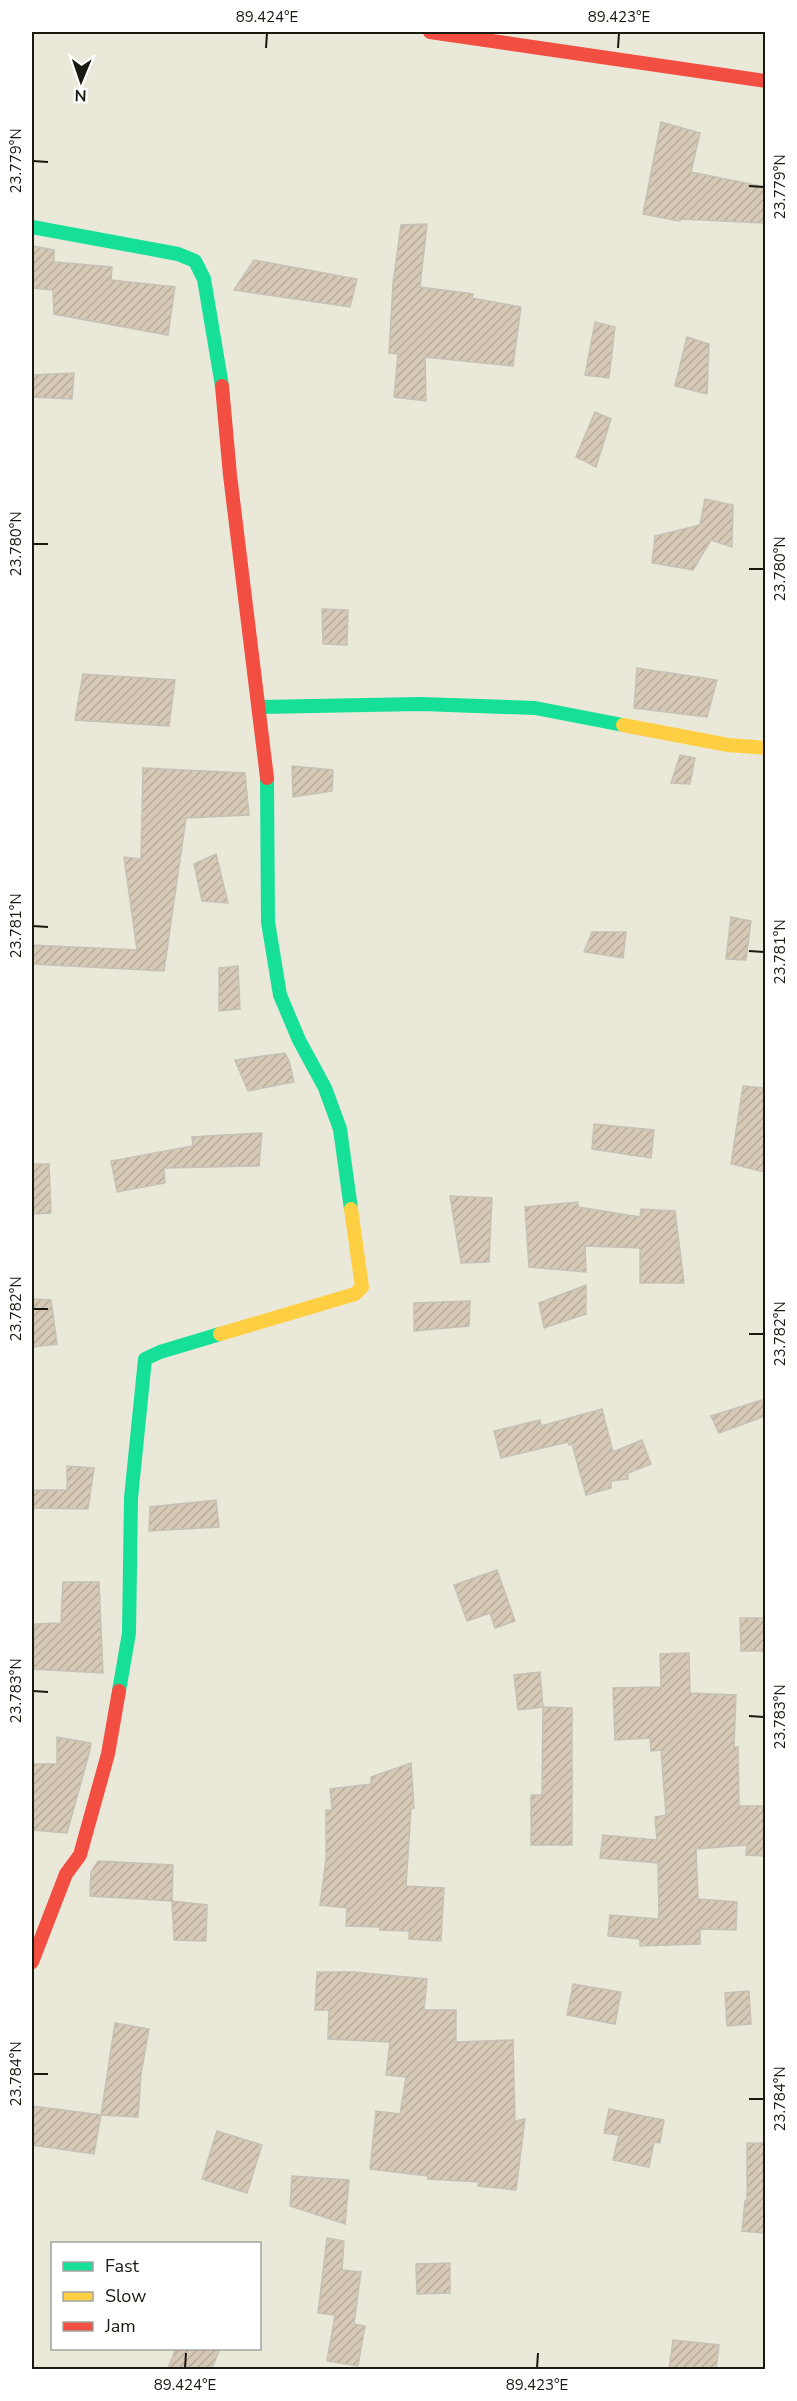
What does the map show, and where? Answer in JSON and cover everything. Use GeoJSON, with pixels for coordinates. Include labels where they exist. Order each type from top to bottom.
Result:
{"type":"FeatureCollection","features":[{"type":"Feature","properties":{"kind":"street"},"geometry":{"type":"LineString","coordinates":[[430,32],[765,81]]}},
{"type":"Feature","properties":{"kind":"street"},"geometry":{"type":"LineString","coordinates":[[32,227],[178,254],[195,261],[204,279],[224,391],[230,475],[267,774],[268,922],[280,995],[299,1040],[325,1088],[340,1129],[362,1287],[355,1294],[160,1352],[145,1359],[131,1498],[129,1633],[108,1754],[80,1855],[66,1874],[32,1962]]}},
{"type":"Feature","properties":{"kind":"street"},"geometry":{"type":"LineString","coordinates":[[259,707],[421,704],[535,708],[728,745],[765,748]]}},
{"type":"Feature","properties":{"kind":"building"},"geometry":{"type":"Polygon","coordinates":[[[661,122],[700,133],[691,172],[765,187],[765,223],[680,219],[680,221],[643,214],[661,122]]]}},
{"type":"Feature","properties":{"kind":"building"},"geometry":{"type":"Polygon","coordinates":[[[427,224],[420,287],[473,294],[472,298],[521,307],[513,366],[425,357],[426,401],[394,397],[398,354],[389,353],[393,283],[401,225],[427,224]]]}},
{"type":"Feature","properties":{"kind":"building"},"geometry":{"type":"Polygon","coordinates":[[[32,246],[54,250],[54,262],[112,267],[111,280],[175,287],[168,335],[54,314],[53,290],[32,288],[32,246]]]}},
{"type":"Feature","properties":{"kind":"building"},"geometry":{"type":"Polygon","coordinates":[[[254,260],[357,279],[350,307],[234,290],[254,260]]]}},
{"type":"Feature","properties":{"kind":"building"},"geometry":{"type":"Polygon","coordinates":[[[595,322],[615,327],[609,378],[585,375],[595,322]]]}},
{"type":"Feature","properties":{"kind":"building"},"geometry":{"type":"Polygon","coordinates":[[[687,337],[709,344],[707,394],[675,386],[687,337]]]}},
{"type":"Feature","properties":{"kind":"building"},"geometry":{"type":"Polygon","coordinates":[[[74,373],[72,399],[32,397],[32,375],[74,373]]]}},
{"type":"Feature","properties":{"kind":"building"},"geometry":{"type":"Polygon","coordinates":[[[595,412],[611,419],[596,467],[576,457],[595,412]]]}},
{"type":"Feature","properties":{"kind":"building"},"geometry":{"type":"Polygon","coordinates":[[[705,499],[733,505],[732,547],[711,540],[693,570],[652,563],[655,536],[700,525],[705,499]]]}},
{"type":"Feature","properties":{"kind":"building"},"geometry":{"type":"Polygon","coordinates":[[[322,609],[348,610],[347,645],[323,644],[322,609]]]}},
{"type":"Feature","properties":{"kind":"building"},"geometry":{"type":"Polygon","coordinates":[[[637,668],[717,680],[707,717],[634,708],[637,668]]]}},
{"type":"Feature","properties":{"kind":"building"},"geometry":{"type":"Polygon","coordinates":[[[83,674],[175,680],[169,726],[75,720],[83,674]]]}},
{"type":"Feature","properties":{"kind":"building"},"geometry":{"type":"Polygon","coordinates":[[[680,755],[695,758],[690,784],[671,783],[680,755]]]}},
{"type":"Feature","properties":{"kind":"building"},"geometry":{"type":"Polygon","coordinates":[[[292,766],[333,770],[332,791],[293,797],[292,766]]]}},
{"type":"Feature","properties":{"kind":"building"},"geometry":{"type":"Polygon","coordinates":[[[143,768],[245,773],[249,815],[186,818],[164,971],[32,964],[32,945],[137,950],[124,857],[141,859],[143,768]]]}},
{"type":"Feature","properties":{"kind":"building"},"geometry":{"type":"Polygon","coordinates":[[[216,854],[228,903],[202,901],[194,864],[216,854]]]}},
{"type":"Feature","properties":{"kind":"building"},"geometry":{"type":"Polygon","coordinates":[[[731,917],[751,921],[746,960],[726,959],[731,917]]]}},
{"type":"Feature","properties":{"kind":"building"},"geometry":{"type":"Polygon","coordinates":[[[592,932],[626,932],[623,958],[584,952],[592,932]]]}},
{"type":"Feature","properties":{"kind":"building"},"geometry":{"type":"Polygon","coordinates":[[[238,966],[240,1009],[219,1011],[219,968],[238,966]]]}},
{"type":"Feature","properties":{"kind":"building"},"geometry":{"type":"Polygon","coordinates":[[[285,1053],[294,1082],[248,1091],[235,1060],[285,1053]]]}},
{"type":"Feature","properties":{"kind":"building"},"geometry":{"type":"Polygon","coordinates":[[[743,1086],[765,1088],[765,1172],[731,1164],[743,1086]]]}},
{"type":"Feature","properties":{"kind":"building"},"geometry":{"type":"Polygon","coordinates":[[[594,1124],[654,1130],[651,1158],[592,1149],[594,1124]]]}},
{"type":"Feature","properties":{"kind":"building"},"geometry":{"type":"Polygon","coordinates":[[[262,1133],[259,1166],[164,1168],[165,1183],[117,1192],[111,1161],[193,1146],[192,1137],[262,1133]]]}},
{"type":"Feature","properties":{"kind":"building"},"geometry":{"type":"Polygon","coordinates":[[[32,1164],[49,1164],[51,1213],[32,1214],[32,1164]]]}},
{"type":"Feature","properties":{"kind":"building"},"geometry":{"type":"Polygon","coordinates":[[[450,1196],[492,1198],[489,1262],[461,1263],[450,1196]]]}},
{"type":"Feature","properties":{"kind":"building"},"geometry":{"type":"Polygon","coordinates":[[[578,1202],[578,1207],[640,1217],[641,1209],[675,1211],[684,1283],[640,1283],[640,1248],[585,1246],[586,1272],[529,1267],[525,1207],[578,1202]]]}},
{"type":"Feature","properties":{"kind":"building"},"geometry":{"type":"Polygon","coordinates":[[[586,1285],[586,1314],[544,1328],[539,1303],[586,1285]]]}},
{"type":"Feature","properties":{"kind":"building"},"geometry":{"type":"Polygon","coordinates":[[[32,1299],[51,1300],[57,1344],[32,1347],[32,1299]]]}},
{"type":"Feature","properties":{"kind":"building"},"geometry":{"type":"Polygon","coordinates":[[[470,1301],[469,1326],[414,1331],[414,1303],[470,1301]]]}},
{"type":"Feature","properties":{"kind":"building"},"geometry":{"type":"Polygon","coordinates":[[[765,1399],[765,1416],[719,1433],[711,1416],[765,1399]]]}},
{"type":"Feature","properties":{"kind":"building"},"geometry":{"type":"Polygon","coordinates":[[[602,1409],[613,1452],[642,1440],[651,1464],[628,1473],[628,1479],[611,1481],[611,1488],[586,1495],[572,1444],[569,1445],[568,1442],[501,1458],[494,1431],[540,1420],[541,1426],[602,1409]]]}},
{"type":"Feature","properties":{"kind":"building"},"geometry":{"type":"Polygon","coordinates":[[[67,1466],[94,1468],[88,1509],[32,1508],[32,1490],[67,1490],[67,1466]]]}},
{"type":"Feature","properties":{"kind":"building"},"geometry":{"type":"Polygon","coordinates":[[[216,1500],[219,1527],[149,1531],[150,1507],[216,1500]]]}},
{"type":"Feature","properties":{"kind":"building"},"geometry":{"type":"Polygon","coordinates":[[[497,1570],[515,1621],[495,1628],[490,1613],[467,1621],[454,1585],[497,1570]]]}},
{"type":"Feature","properties":{"kind":"building"},"geometry":{"type":"Polygon","coordinates":[[[63,1582],[99,1582],[103,1673],[32,1669],[35,1624],[61,1623],[63,1582]]]}},
{"type":"Feature","properties":{"kind":"building"},"geometry":{"type":"Polygon","coordinates":[[[740,1618],[765,1618],[765,1651],[741,1651],[740,1618]]]}},
{"type":"Feature","properties":{"kind":"building"},"geometry":{"type":"Polygon","coordinates":[[[689,1653],[690,1693],[736,1695],[734,1747],[738,1747],[739,1806],[765,1806],[765,1856],[746,1855],[747,1845],[696,1849],[698,1899],[737,1902],[736,1930],[700,1929],[700,1944],[640,1946],[640,1939],[608,1936],[610,1915],[659,1919],[658,1863],[600,1858],[603,1835],[657,1840],[655,1817],[666,1815],[661,1750],[651,1751],[650,1738],[615,1740],[613,1688],[661,1687],[660,1654],[689,1653]]]}},
{"type":"Feature","properties":{"kind":"building"},"geometry":{"type":"Polygon","coordinates":[[[540,1672],[543,1707],[518,1710],[514,1675],[540,1672]]]}},
{"type":"Feature","properties":{"kind":"building"},"geometry":{"type":"Polygon","coordinates":[[[543,1707],[572,1708],[572,1845],[531,1845],[531,1795],[542,1795],[543,1707]]]}},
{"type":"Feature","properties":{"kind":"building"},"geometry":{"type":"Polygon","coordinates":[[[57,1737],[91,1743],[67,1833],[32,1830],[32,1764],[57,1764],[57,1737]]]}},
{"type":"Feature","properties":{"kind":"building"},"geometry":{"type":"Polygon","coordinates":[[[411,1763],[414,1808],[411,1809],[406,1886],[444,1888],[441,1941],[409,1939],[409,1931],[346,1926],[347,1908],[320,1905],[326,1860],[326,1810],[332,1810],[330,1789],[371,1784],[371,1777],[411,1763]]]}},
{"type":"Feature","properties":{"kind":"building"},"geometry":{"type":"Polygon","coordinates":[[[98,1861],[173,1865],[172,1901],[90,1896],[91,1872],[98,1861]]]}},
{"type":"Feature","properties":{"kind":"building"},"geometry":{"type":"Polygon","coordinates":[[[172,1901],[207,1905],[206,1941],[174,1940],[172,1901]]]}},
{"type":"Feature","properties":{"kind":"building"},"geometry":{"type":"Polygon","coordinates":[[[317,1972],[354,1972],[427,1979],[424,2010],[456,2010],[456,2042],[513,2040],[515,2121],[525,2119],[516,2190],[478,2186],[479,2182],[428,2179],[428,2176],[370,2169],[376,2111],[400,2114],[406,2077],[386,2075],[390,2042],[328,2039],[329,2010],[315,2010],[317,1972]]]}},
{"type":"Feature","properties":{"kind":"building"},"geometry":{"type":"Polygon","coordinates":[[[573,1984],[621,1992],[615,2024],[567,2015],[573,1984]]]}},
{"type":"Feature","properties":{"kind":"building"},"geometry":{"type":"Polygon","coordinates":[[[749,1991],[751,2024],[727,2026],[725,1993],[749,1991]]]}},
{"type":"Feature","properties":{"kind":"building"},"geometry":{"type":"Polygon","coordinates":[[[115,2023],[149,2029],[141,2074],[138,2117],[101,2115],[115,2023]]]}},
{"type":"Feature","properties":{"kind":"building"},"geometry":{"type":"Polygon","coordinates":[[[32,2106],[101,2115],[94,2154],[32,2145],[32,2106]]]}},
{"type":"Feature","properties":{"kind":"building"},"geometry":{"type":"Polygon","coordinates":[[[609,2109],[664,2120],[660,2143],[654,2142],[649,2167],[613,2160],[619,2135],[604,2133],[609,2109]]]}},
{"type":"Feature","properties":{"kind":"building"},"geometry":{"type":"Polygon","coordinates":[[[217,2131],[262,2145],[247,2193],[202,2179],[217,2131]]]}},
{"type":"Feature","properties":{"kind":"building"},"geometry":{"type":"Polygon","coordinates":[[[747,2143],[765,2143],[765,2233],[742,2231],[745,2201],[747,2201],[747,2143]]]}},
{"type":"Feature","properties":{"kind":"building"},"geometry":{"type":"Polygon","coordinates":[[[292,2176],[349,2180],[345,2224],[290,2206],[292,2176]]]}},
{"type":"Feature","properties":{"kind":"building"},"geometry":{"type":"Polygon","coordinates":[[[327,2238],[344,2241],[342,2270],[361,2272],[354,2324],[365,2326],[358,2366],[327,2361],[335,2315],[318,2313],[327,2238]]]}},
{"type":"Feature","properties":{"kind":"building"},"geometry":{"type":"Polygon","coordinates":[[[450,2263],[450,2293],[417,2294],[416,2264],[450,2263]]]}},
{"type":"Feature","properties":{"kind":"building"},"geometry":{"type":"Polygon","coordinates":[[[673,2340],[719,2345],[716,2370],[669,2370],[673,2340]]]}},
{"type":"Feature","properties":{"kind":"building"},"geometry":{"type":"Polygon","coordinates":[[[176,2350],[220,2350],[211,2370],[167,2370],[176,2350]]]}},
{"type":"Feature","properties":{"kind":"traffic: fast"},"geometry":{"type":"LineString","coordinates":[[32,227],[178,254],[195,261],[204,279],[222,386]]}},
{"type":"Feature","properties":{"kind":"traffic: fast"},"geometry":{"type":"LineString","coordinates":[[259,707],[421,704],[535,708],[623,725]]}},
{"type":"Feature","properties":{"kind":"traffic: fast"},"geometry":{"type":"LineString","coordinates":[[267,778],[268,922],[280,995],[299,1040],[325,1088],[340,1129],[351,1209]]}},
{"type":"Feature","properties":{"kind":"traffic: fast"},"geometry":{"type":"LineString","coordinates":[[119,1691],[129,1633],[131,1498],[145,1359],[160,1352],[220,1334]]}},
{"type":"Feature","properties":{"kind":"traffic: slow"},"geometry":{"type":"LineString","coordinates":[[623,725],[728,745],[766,748]]}},
{"type":"Feature","properties":{"kind":"traffic: slow"},"geometry":{"type":"LineString","coordinates":[[220,1334],[355,1294],[362,1287],[351,1209]]}},
{"type":"Feature","properties":{"kind":"traffic: jam"},"geometry":{"type":"LineString","coordinates":[[430,32],[766,81]]}},
{"type":"Feature","properties":{"kind":"traffic: jam"},"geometry":{"type":"LineString","coordinates":[[222,386],[230,475],[267,778]]}},
{"type":"Feature","properties":{"kind":"traffic: jam"},"geometry":{"type":"LineString","coordinates":[[32,1962],[66,1874],[80,1855],[108,1754],[119,1691]]}}]}
